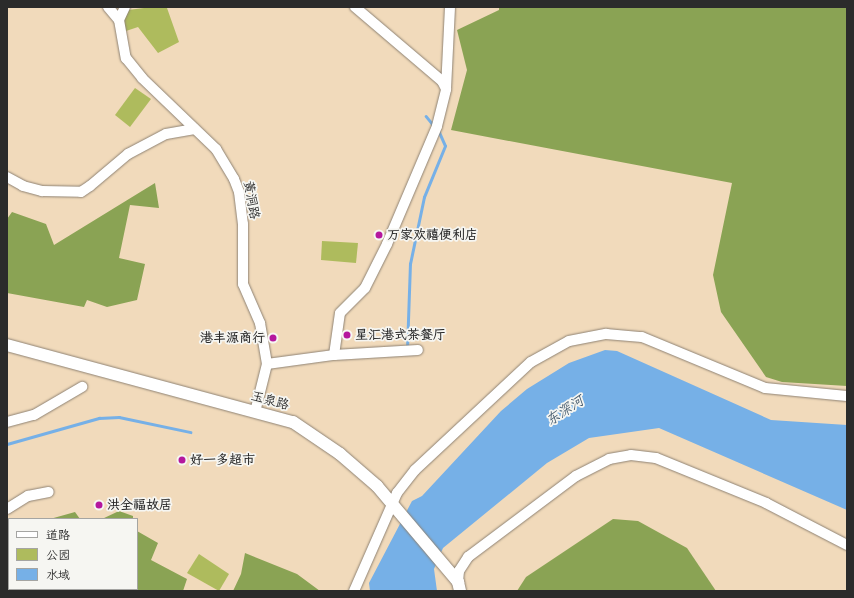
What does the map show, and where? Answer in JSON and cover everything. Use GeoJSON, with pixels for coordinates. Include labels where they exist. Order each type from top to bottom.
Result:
{"type":"FeatureCollection","features":[{"type":"Feature","properties":{"kind":"street"},"geometry":{"type":"LineString","coordinates":[[108,7],[119,20],[125,7]]}},
{"type":"Feature","properties":{"kind":"street"},"geometry":{"type":"LineString","coordinates":[[355,7],[442,81],[446,89]]}},
{"type":"Feature","properties":{"kind":"street"},"geometry":{"type":"LineString","coordinates":[[334,355],[340,313],[365,288],[387,244],[437,126],[446,89],[450,7]]}},
{"type":"Feature","properties":{"kind":"street","name":"黄洞路"},"geometry":{"type":"LineString","coordinates":[[119,20],[122,44],[131,65],[216,149],[234,179],[238,192],[243,224],[243,284],[260,323],[267,364],[255,412]]}},
{"type":"Feature","properties":{"kind":"street"},"geometry":{"type":"LineString","coordinates":[[7,177],[23,186],[42,191],[81,192],[97,182],[128,154],[166,134],[179,130],[195,129]]}},
{"type":"Feature","properties":{"kind":"street"},"geometry":{"type":"LineString","coordinates":[[354,591],[393,503],[415,470],[510,380],[550,349],[580,338],[618,334],[642,337],[765,388],[847,396]]}},
{"type":"Feature","properties":{"kind":"street","name":"玉泉路"},"geometry":{"type":"LineString","coordinates":[[7,345],[293,422],[345,458],[393,503],[443,563],[459,586]]}},
{"type":"Feature","properties":{"kind":"street"},"geometry":{"type":"LineString","coordinates":[[267,364],[334,355],[418,350]]}},
{"type":"Feature","properties":{"kind":"street"},"geometry":{"type":"LineString","coordinates":[[7,422],[34,415],[82,387]]}},
{"type":"Feature","properties":{"kind":"street"},"geometry":{"type":"LineString","coordinates":[[459,586],[459,571],[468,557],[576,476],[609,459],[631,454],[656,458],[766,503],[847,545]]}},
{"type":"Feature","properties":{"kind":"street"},"geometry":{"type":"LineString","coordinates":[[7,509],[28,496],[49,492]]}},
{"type":"Feature","properties":{"kind":"green space"},"geometry":{"type":"Polygon","coordinates":[[[152,7],[167,8],[179,42],[158,53],[138,27],[126,31],[123,22],[128,10],[152,7]]]}},
{"type":"Feature","properties":{"kind":"green space"},"geometry":{"type":"Polygon","coordinates":[[[499,7],[847,7],[847,386],[782,382],[766,377],[721,312],[713,275],[732,183],[451,130],[467,70],[457,30],[499,10],[499,7]]]}},
{"type":"Feature","properties":{"kind":"green space"},"geometry":{"type":"Polygon","coordinates":[[[135,88],[151,99],[130,127],[115,115],[135,88]]]}},
{"type":"Feature","properties":{"kind":"green space"},"geometry":{"type":"Polygon","coordinates":[[[155,183],[159,208],[130,205],[119,258],[145,264],[137,300],[107,307],[87,300],[84,307],[7,293],[7,219],[12,212],[46,224],[54,245],[155,183]]]}},
{"type":"Feature","properties":{"kind":"green space"},"geometry":{"type":"Polygon","coordinates":[[[322,241],[358,243],[356,263],[321,260],[322,241]]]}},
{"type":"Feature","properties":{"kind":"green space"},"geometry":{"type":"Polygon","coordinates":[[[119,511],[133,516],[133,518],[104,518],[119,511]]]}},
{"type":"Feature","properties":{"kind":"green space"},"geometry":{"type":"Polygon","coordinates":[[[75,512],[79,518],[54,518],[75,512]]]}},
{"type":"Feature","properties":{"kind":"green space"},"geometry":{"type":"Polygon","coordinates":[[[613,519],[638,521],[687,548],[716,591],[517,591],[526,577],[613,519]]]}},
{"type":"Feature","properties":{"kind":"green space"},"geometry":{"type":"Polygon","coordinates":[[[138,532],[158,543],[151,560],[187,579],[183,591],[7,591],[8,576],[8,590],[138,590],[138,532]]]}},
{"type":"Feature","properties":{"kind":"green space"},"geometry":{"type":"Polygon","coordinates":[[[245,553],[297,574],[320,591],[233,591],[241,574],[245,553]]]}},
{"type":"Feature","properties":{"kind":"green space"},"geometry":{"type":"Polygon","coordinates":[[[199,554],[229,574],[219,591],[187,573],[199,554]]]}},
{"type":"Feature","properties":{"kind":"water","name":"东深河"},"geometry":{"type":"Polygon","coordinates":[[[605,350],[617,351],[771,420],[847,425],[847,510],[659,428],[589,438],[547,463],[443,548],[434,569],[437,591],[370,591],[369,583],[412,501],[422,496],[501,411],[527,389],[569,363],[605,350]]]}},
{"type":"Feature","properties":{"kind":"waterway"},"geometry":{"type":"LineString","coordinates":[[426,116],[434,126]]}},
{"type":"Feature","properties":{"kind":"waterway"},"geometry":{"type":"LineString","coordinates":[[407,349],[410,264],[424,197],[445,146],[438,130]]}},
{"type":"Feature","properties":{"kind":"waterway"},"geometry":{"type":"LineString","coordinates":[[7,444],[99,418],[119,417],[190,432]]}},
{"type":"Feature","properties":{"kind":"place","name":"万家欢禧便利店"},"geometry":{"type":"Point","coordinates":[379,235]}},
{"type":"Feature","properties":{"kind":"place","name":"星汇港式茶餐厅"},"geometry":{"type":"Point","coordinates":[347,335]}},
{"type":"Feature","properties":{"kind":"place","name":"港丰源商行"},"geometry":{"type":"Point","coordinates":[273,338]}},
{"type":"Feature","properties":{"kind":"place","name":"好一多超市"},"geometry":{"type":"Point","coordinates":[182,460]}},
{"type":"Feature","properties":{"kind":"place","name":"洪全福故居"},"geometry":{"type":"Point","coordinates":[99,505]}}]}
